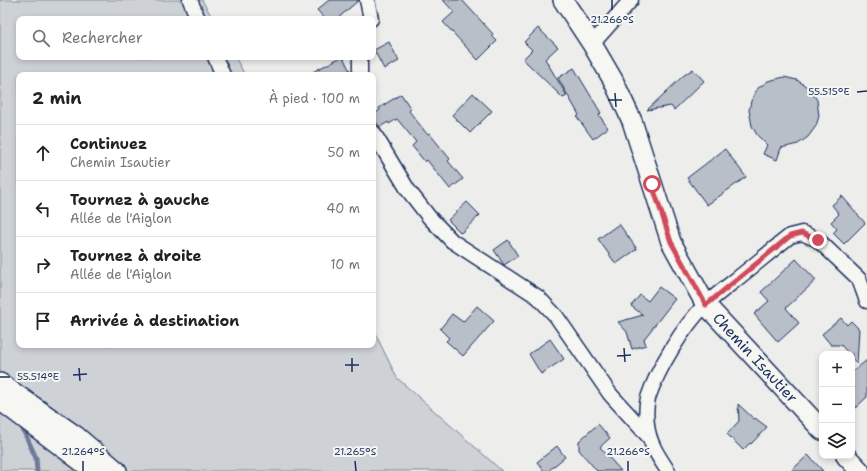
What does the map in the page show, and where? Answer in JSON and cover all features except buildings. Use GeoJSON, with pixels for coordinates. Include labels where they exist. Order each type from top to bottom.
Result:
{"type":"FeatureCollection","features":[{"type":"Feature","properties":{"kind":"main road","name":"Chemin Isautier"},"geometry":{"type":"LineString","coordinates":[[563,0],[592,44],[613,80],[632,121],[671,242],[706,305],[819,427]]}},
{"type":"Feature","properties":{"kind":"main road"},"geometry":{"type":"LineString","coordinates":[[3,390],[19,414],[94,471]]}},
{"type":"Feature","properties":{"kind":"main road"},"geometry":{"type":"LineString","coordinates":[[3,390],[76,436],[117,471]]}},
{"type":"Feature","properties":{"kind":"main road"},"geometry":{"type":"LineString","coordinates":[[849,459],[860,471]]}},
{"type":"Feature","properties":{"kind":"street"},"geometry":{"type":"LineString","coordinates":[[190,0],[197,16]]}},
{"type":"Feature","properties":{"kind":"street"},"geometry":{"type":"LineString","coordinates":[[368,0],[370,16]]}},
{"type":"Feature","properties":{"kind":"street"},"geometry":{"type":"LineString","coordinates":[[592,44],[631,0]]}},
{"type":"Feature","properties":{"kind":"street"},"geometry":{"type":"LineString","coordinates":[[216,60],[222,72]]}},
{"type":"Feature","properties":{"kind":"street"},"geometry":{"type":"LineString","coordinates":[[360,60],[360,72]]}},
{"type":"Feature","properties":{"kind":"street"},"geometry":{"type":"LineString","coordinates":[[376,137],[408,190],[429,217],[452,241],[538,297],[556,316],[610,394],[650,438]]}},
{"type":"Feature","properties":{"kind":"street"},"geometry":{"type":"LineString","coordinates":[[668,471],[655,451],[650,438],[646,412],[648,398],[674,346],[688,325],[706,305],[790,236],[802,233],[818,240],[859,279],[867,301]]}},
{"type":"Feature","properties":{"kind":"shaded area"},"geometry":{"type":"Polygon","coordinates":[[[0,0],[202,0],[211,16],[16,16],[16,60],[237,60],[243,72],[16,72],[16,348],[376,348],[376,335],[397,378],[502,471],[0,471],[0,0]]]}},
{"type":"Feature","properties":{"kind":"waterway"},"geometry":{"type":"LineString","coordinates":[[21,425],[36,458],[37,471]]}},
{"type":"Feature","properties":{"kind":"route"},"geometry":{"type":"LineString","coordinates":[[652,184],[671,242],[706,305],[790,236],[802,233],[818,240]]}}]}
